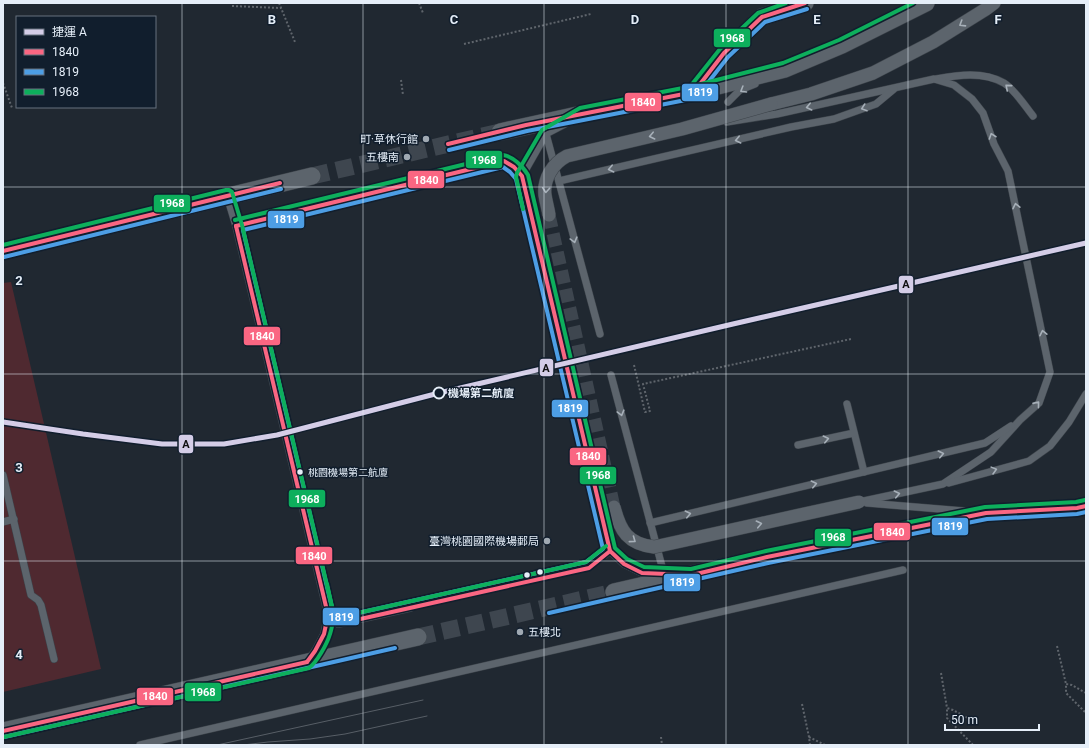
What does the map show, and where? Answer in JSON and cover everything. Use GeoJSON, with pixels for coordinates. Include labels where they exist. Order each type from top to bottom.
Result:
{"type":"FeatureCollection","features":[{"type":"Feature","properties":{"kind":"street"},"geometry":{"type":"LineString","coordinates":[[694,92],[724,54],[762,18],[805,3]]}},
{"type":"Feature","properties":{"kind":"street"},"geometry":{"type":"LineString","coordinates":[[500,132],[694,92],[786,69],[842,45],[926,3]]}},
{"type":"Feature","properties":{"kind":"street"},"geometry":{"type":"LineString","coordinates":[[549,215],[545,194],[546,181],[551,170],[560,160],[568,156],[774,109],[811,94],[873,73],[933,42],[986,10],[994,3]]}},
{"type":"Feature","properties":{"kind":"street"},"geometry":{"type":"LineString","coordinates":[[3,250],[312,176]]}},
{"type":"Feature","properties":{"kind":"street"},"geometry":{"type":"LineString","coordinates":[[614,507],[617,519],[632,541],[643,546],[654,547],[859,502]]}},
{"type":"Feature","properties":{"kind":"street"},"geometry":{"type":"LineString","coordinates":[[614,592],[767,557],[986,513],[1077,508],[1086,506]]}},
{"type":"Feature","properties":{"kind":"street"},"geometry":{"type":"LineString","coordinates":[[3,731],[418,637]]}},
{"type":"Feature","properties":{"kind":"lane"},"geometry":{"type":"LineString","coordinates":[[728,102],[740,90],[786,69]]}},
{"type":"Feature","properties":{"kind":"lane"},"geometry":{"type":"LineString","coordinates":[[774,109],[963,75],[988,76],[1005,83],[1020,98],[1033,116]]}},
{"type":"Feature","properties":{"kind":"lane"},"geometry":{"type":"LineString","coordinates":[[934,80],[954,85],[972,99],[983,113],[994,144],[1008,171],[1050,372],[1039,403],[1020,420],[991,452],[943,484]]}},
{"type":"Feature","properties":{"kind":"lane"},"geometry":{"type":"LineString","coordinates":[[559,182],[791,127],[834,119],[876,104],[896,87]]}},
{"type":"Feature","properties":{"kind":"lane"},"geometry":{"type":"LineString","coordinates":[[507,163],[516,169],[522,176],[546,134],[582,114]]}},
{"type":"Feature","properties":{"kind":"lane"},"geometry":{"type":"LineString","coordinates":[[546,134],[600,334]]}},
{"type":"Feature","properties":{"kind":"lane"},"geometry":{"type":"LineString","coordinates":[[227,196],[236,226],[328,614],[324,634],[307,662]]}},
{"type":"Feature","properties":{"kind":"lane"},"geometry":{"type":"LineString","coordinates":[[236,226],[320,206]]}},
{"type":"Feature","properties":{"kind":"lane"},"geometry":{"type":"LineString","coordinates":[[611,375],[664,574]]}},
{"type":"Feature","properties":{"kind":"lane"},"geometry":{"type":"LineString","coordinates":[[859,502],[943,484],[1029,461],[1050,446],[1069,422],[1086,394]]}},
{"type":"Feature","properties":{"kind":"lane"},"geometry":{"type":"LineString","coordinates":[[847,404],[864,472]]}},
{"type":"Feature","properties":{"kind":"lane"},"geometry":{"type":"LineString","coordinates":[[650,523],[986,443],[1020,420]]}},
{"type":"Feature","properties":{"kind":"lane"},"geometry":{"type":"LineString","coordinates":[[798,446],[854,433]]}},
{"type":"Feature","properties":{"kind":"lane"},"geometry":{"type":"LineString","coordinates":[[3,475],[31,595],[38,600],[41,605],[54,659]]}},
{"type":"Feature","properties":{"kind":"lane"},"geometry":{"type":"LineString","coordinates":[[859,502],[986,513]]}},
{"type":"Feature","properties":{"kind":"lane"},"geometry":{"type":"LineString","coordinates":[[3,522],[14,519]]}},
{"type":"Feature","properties":{"kind":"lane"},"geometry":{"type":"LineString","coordinates":[[607,553],[642,573],[692,575]]}},
{"type":"Feature","properties":{"kind":"lane"},"geometry":{"type":"LineString","coordinates":[[140,745],[903,570]]}},
{"type":"Feature","properties":{"kind":"lane"},"geometry":{"type":"LineString","coordinates":[[328,614],[338,624],[410,608]]}},
{"type":"Feature","properties":{"kind":"path"},"geometry":{"type":"LineString","coordinates":[[279,3],[295,42]]}},
{"type":"Feature","properties":{"kind":"path"},"geometry":{"type":"LineString","coordinates":[[419,3],[423,12]]}},
{"type":"Feature","properties":{"kind":"path"},"geometry":{"type":"LineString","coordinates":[[232,6],[281,8]]}},
{"type":"Feature","properties":{"kind":"path"},"geometry":{"type":"LineString","coordinates":[[464,44],[591,14]]}},
{"type":"Feature","properties":{"kind":"path"},"geometry":{"type":"LineString","coordinates":[[401,80],[403,95]]}},
{"type":"Feature","properties":{"kind":"path"},"geometry":{"type":"LineString","coordinates":[[3,83],[12,108]]}},
{"type":"Feature","properties":{"kind":"path"},"geometry":{"type":"LineString","coordinates":[[634,365],[645,412],[650,411],[643,384],[851,339]]}},
{"type":"Feature","properties":{"kind":"path"},"geometry":{"type":"LineString","coordinates":[[1057,646],[1066,684],[1066,693],[1086,714]]}},
{"type":"Feature","properties":{"kind":"path"},"geometry":{"type":"LineString","coordinates":[[941,674],[947,708],[947,718],[973,745]]}},
{"type":"Feature","properties":{"kind":"path"},"geometry":{"type":"LineString","coordinates":[[1066,684],[1072,685],[1086,693]]}},
{"type":"Feature","properties":{"kind":"path"},"geometry":{"type":"LineString","coordinates":[[802,704],[810,745]]}},
{"type":"Feature","properties":{"kind":"path"},"geometry":{"type":"LineString","coordinates":[[947,708],[977,724]]}},
{"type":"Feature","properties":{"kind":"path"},"geometry":{"type":"LineString","coordinates":[[660,736],[662,745]]}},
{"type":"Feature","properties":{"kind":"path"},"geometry":{"type":"LineString","coordinates":[[809,737],[825,745]]}},
{"type":"Feature","properties":{"kind":"shaded area"},"geometry":{"type":"Polygon","coordinates":[[[11,282],[101,669],[3,692],[3,283],[11,282]]]}},
{"type":"Feature","properties":{"kind":"tunnel"},"geometry":{"type":"LineString","coordinates":[[312,176],[500,132]]}},
{"type":"Feature","properties":{"kind":"tunnel"},"geometry":{"type":"LineString","coordinates":[[549,215],[614,507]]}},
{"type":"Feature","properties":{"kind":"tunnel"},"geometry":{"type":"LineString","coordinates":[[418,637],[614,592]]}},
{"type":"Feature","properties":{"kind":"tram line"},"geometry":{"type":"LineString","coordinates":[[217,745],[423,700]]}},
{"type":"Feature","properties":{"kind":"tram line"},"geometry":{"type":"LineString","coordinates":[[243,745],[310,739],[345,734],[427,716]]}},
{"type":"Feature","properties":{"kind":"metro line","name":"A"},"geometry":{"type":"LineString","coordinates":[[3,422],[162,444],[224,444],[277,435],[439,393],[1086,243]]}},
{"type":"Feature","properties":{"kind":"transit line","name":"1968"},"geometry":{"type":"LineString","coordinates":[[689,88],[720,49],[758,13],[786,3]]}},
{"type":"Feature","properties":{"kind":"transit line","name":"1840"},"geometry":{"type":"LineString","coordinates":[[448,144],[526,125],[694,92],[724,53],[762,17],[805,3]]}},
{"type":"Feature","properties":{"kind":"transit line","name":"1968"},"geometry":{"type":"LineString","coordinates":[[523,209],[516,177],[517,173],[542,130],[580,108],[693,86],[783,63],[839,40],[913,3]]}},
{"type":"Feature","properties":{"kind":"transit line","name":"1819"},"geometry":{"type":"LineString","coordinates":[[449,150],[527,131],[696,98],[728,57],[765,22],[807,9]]}},
{"type":"Feature","properties":{"kind":"transit line","name":"1968"},"geometry":{"type":"LineString","coordinates":[[235,220],[503,155],[510,157],[517,162],[528,175],[615,548],[627,559],[644,567],[691,569],[766,551],[985,507],[1076,502],[1085,500]]}},
{"type":"Feature","properties":{"kind":"transit line","name":"1840"},"geometry":{"type":"LineString","coordinates":[[236,226],[504,161],[514,167],[522,176],[610,551],[624,564],[642,573],[692,575],[767,557],[986,513],[1077,508],[1086,506]]}},
{"type":"Feature","properties":{"kind":"transit line","name":"1819"},"geometry":{"type":"LineString","coordinates":[[503,167],[516,179],[603,549],[586,562],[340,617],[333,612],[243,230],[503,167]]}},
{"type":"Feature","properties":{"kind":"transit line","name":"1840"},"geometry":{"type":"LineString","coordinates":[[3,251],[280,183]]}},
{"type":"Feature","properties":{"kind":"transit line","name":"1819"},"geometry":{"type":"LineString","coordinates":[[4,257],[281,189]]}},
{"type":"Feature","properties":{"kind":"transit line","name":"1968"},"geometry":{"type":"LineString","coordinates":[[3,245],[226,190],[232,192],[242,225],[334,615],[331,632],[327,643],[309,668],[4,737]]}},
{"type":"Feature","properties":{"kind":"transit line","name":"1840"},"geometry":{"type":"LineString","coordinates":[[236,226],[328,615],[324,634],[307,662]]}},
{"type":"Feature","properties":{"kind":"transit line","name":"1819"},"geometry":{"type":"LineString","coordinates":[[549,613],[768,563],[987,519],[1077,514],[1086,512]]}},
{"type":"Feature","properties":{"kind":"transit line","name":"1968"},"geometry":{"type":"LineString","coordinates":[[327,584],[333,612],[340,617],[586,562],[606,546]]}},
{"type":"Feature","properties":{"kind":"transit line","name":"1840"},"geometry":{"type":"LineString","coordinates":[[328,615],[338,624],[589,568],[610,551]]}},
{"type":"Feature","properties":{"kind":"transit line","name":"1819"},"geometry":{"type":"LineString","coordinates":[[4,737],[395,648]]}},
{"type":"Feature","properties":{"kind":"transit line","name":"1840"},"geometry":{"type":"LineString","coordinates":[[3,731],[307,662]]}},
{"type":"Feature","properties":{"kind":"place","name":"町·草休行館"},"geometry":{"type":"Point","coordinates":[426,139]}},
{"type":"Feature","properties":{"kind":"place","name":"五樓南"},"geometry":{"type":"Point","coordinates":[407,157]}},
{"type":"Feature","properties":{"kind":"place","name":"機場第二航廈"},"geometry":{"type":"Point","coordinates":[439,393]}},
{"type":"Feature","properties":{"kind":"place","name":"桃園機場第二航廈"},"geometry":{"type":"Point","coordinates":[300,472]}},
{"type":"Feature","properties":{"kind":"place","name":"臺灣桃園國際機場郵局"},"geometry":{"type":"Point","coordinates":[547,541]}},
{"type":"Feature","properties":{"kind":"place","name":"五樓北"},"geometry":{"type":"Point","coordinates":[520,632]}}]}
